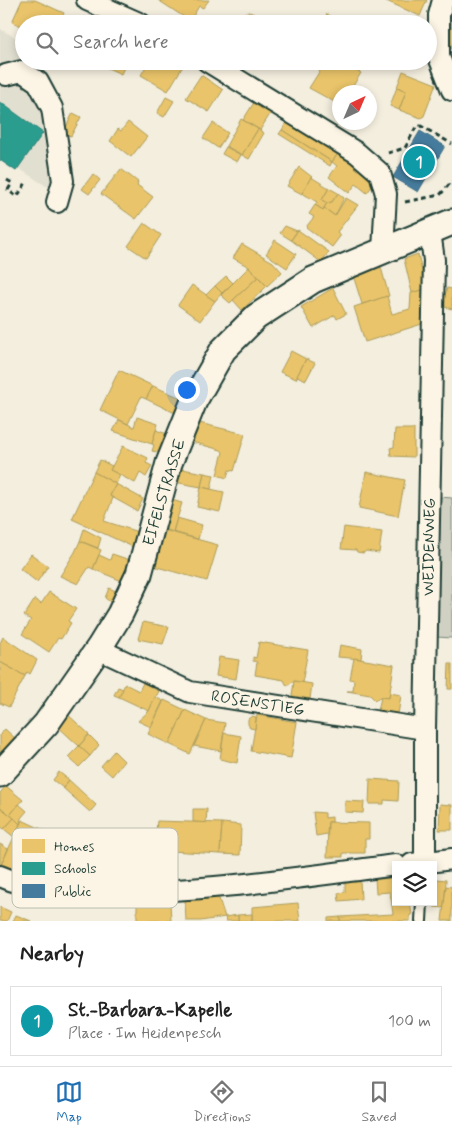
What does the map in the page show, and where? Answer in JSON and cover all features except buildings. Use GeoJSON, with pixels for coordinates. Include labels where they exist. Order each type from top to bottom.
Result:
{"type":"FeatureCollection","features":[{"type":"Feature","properties":{"kind":"street"},"geometry":{"type":"LineString","coordinates":[[87,0],[121,15]]}},
{"type":"Feature","properties":{"kind":"street"},"geometry":{"type":"LineString","coordinates":[[444,0],[439,15],[439,57],[452,90]]}},
{"type":"Feature","properties":{"kind":"street"},"geometry":{"type":"LineString","coordinates":[[222,70],[357,152],[380,173],[386,194],[384,251]]}},
{"type":"Feature","properties":{"kind":"street"},"geometry":{"type":"LineString","coordinates":[[6,75],[22,71],[38,82],[52,108],[63,181],[57,202]]}},
{"type":"Feature","properties":{"kind":"street","name":"EIFELSTRASSE"},"geometry":{"type":"LineString","coordinates":[[0,774],[46,724],[100,648],[120,614],[139,574],[169,463],[194,401],[223,350],[256,317],[313,280],[452,222]]}},
{"type":"Feature","properties":{"kind":"street","name":"WEIDENWEG"},"geometry":{"type":"LineString","coordinates":[[425,861],[425,729],[434,260],[430,232]]}},
{"type":"Feature","properties":{"kind":"street","name":"ROSENSTIEG"},"geometry":{"type":"LineString","coordinates":[[100,648],[190,692],[425,729]]}},
{"type":"Feature","properties":{"kind":"street"},"geometry":{"type":"LineString","coordinates":[[437,861],[452,859]]}},
{"type":"Feature","properties":{"kind":"street"},"geometry":{"type":"LineString","coordinates":[[178,890],[392,866]]}},
{"type":"Feature","properties":{"kind":"lane"},"geometry":{"type":"LineString","coordinates":[[421,921],[422,906]]}},
{"type":"Feature","properties":{"kind":"path"},"geometry":{"type":"LineString","coordinates":[[388,153],[405,148],[416,127],[421,126],[452,144]]}},
{"type":"Feature","properties":{"kind":"path"},"geometry":{"type":"LineString","coordinates":[[7,180],[12,183],[8,190],[17,197],[27,181]]}},
{"type":"Feature","properties":{"kind":"path"},"geometry":{"type":"LineString","coordinates":[[402,203],[440,195],[452,181]]}},
{"type":"Feature","properties":{"kind":"shaded area"},"geometry":{"type":"Polygon","coordinates":[[[0,29],[15,37],[15,70],[45,70],[34,87],[43,103],[58,186],[46,186],[20,169],[16,172],[0,161],[0,29]]]}},
{"type":"Feature","properties":{"kind":"shaded area"},"geometry":{"type":"Polygon","coordinates":[[[439,497],[452,498],[452,638],[437,637],[439,497]]]}},
{"type":"Feature","properties":{"kind":"place","name":"St.-Barbara-Kapelle"},"geometry":{"type":"Point","coordinates":[419,162]}}]}
